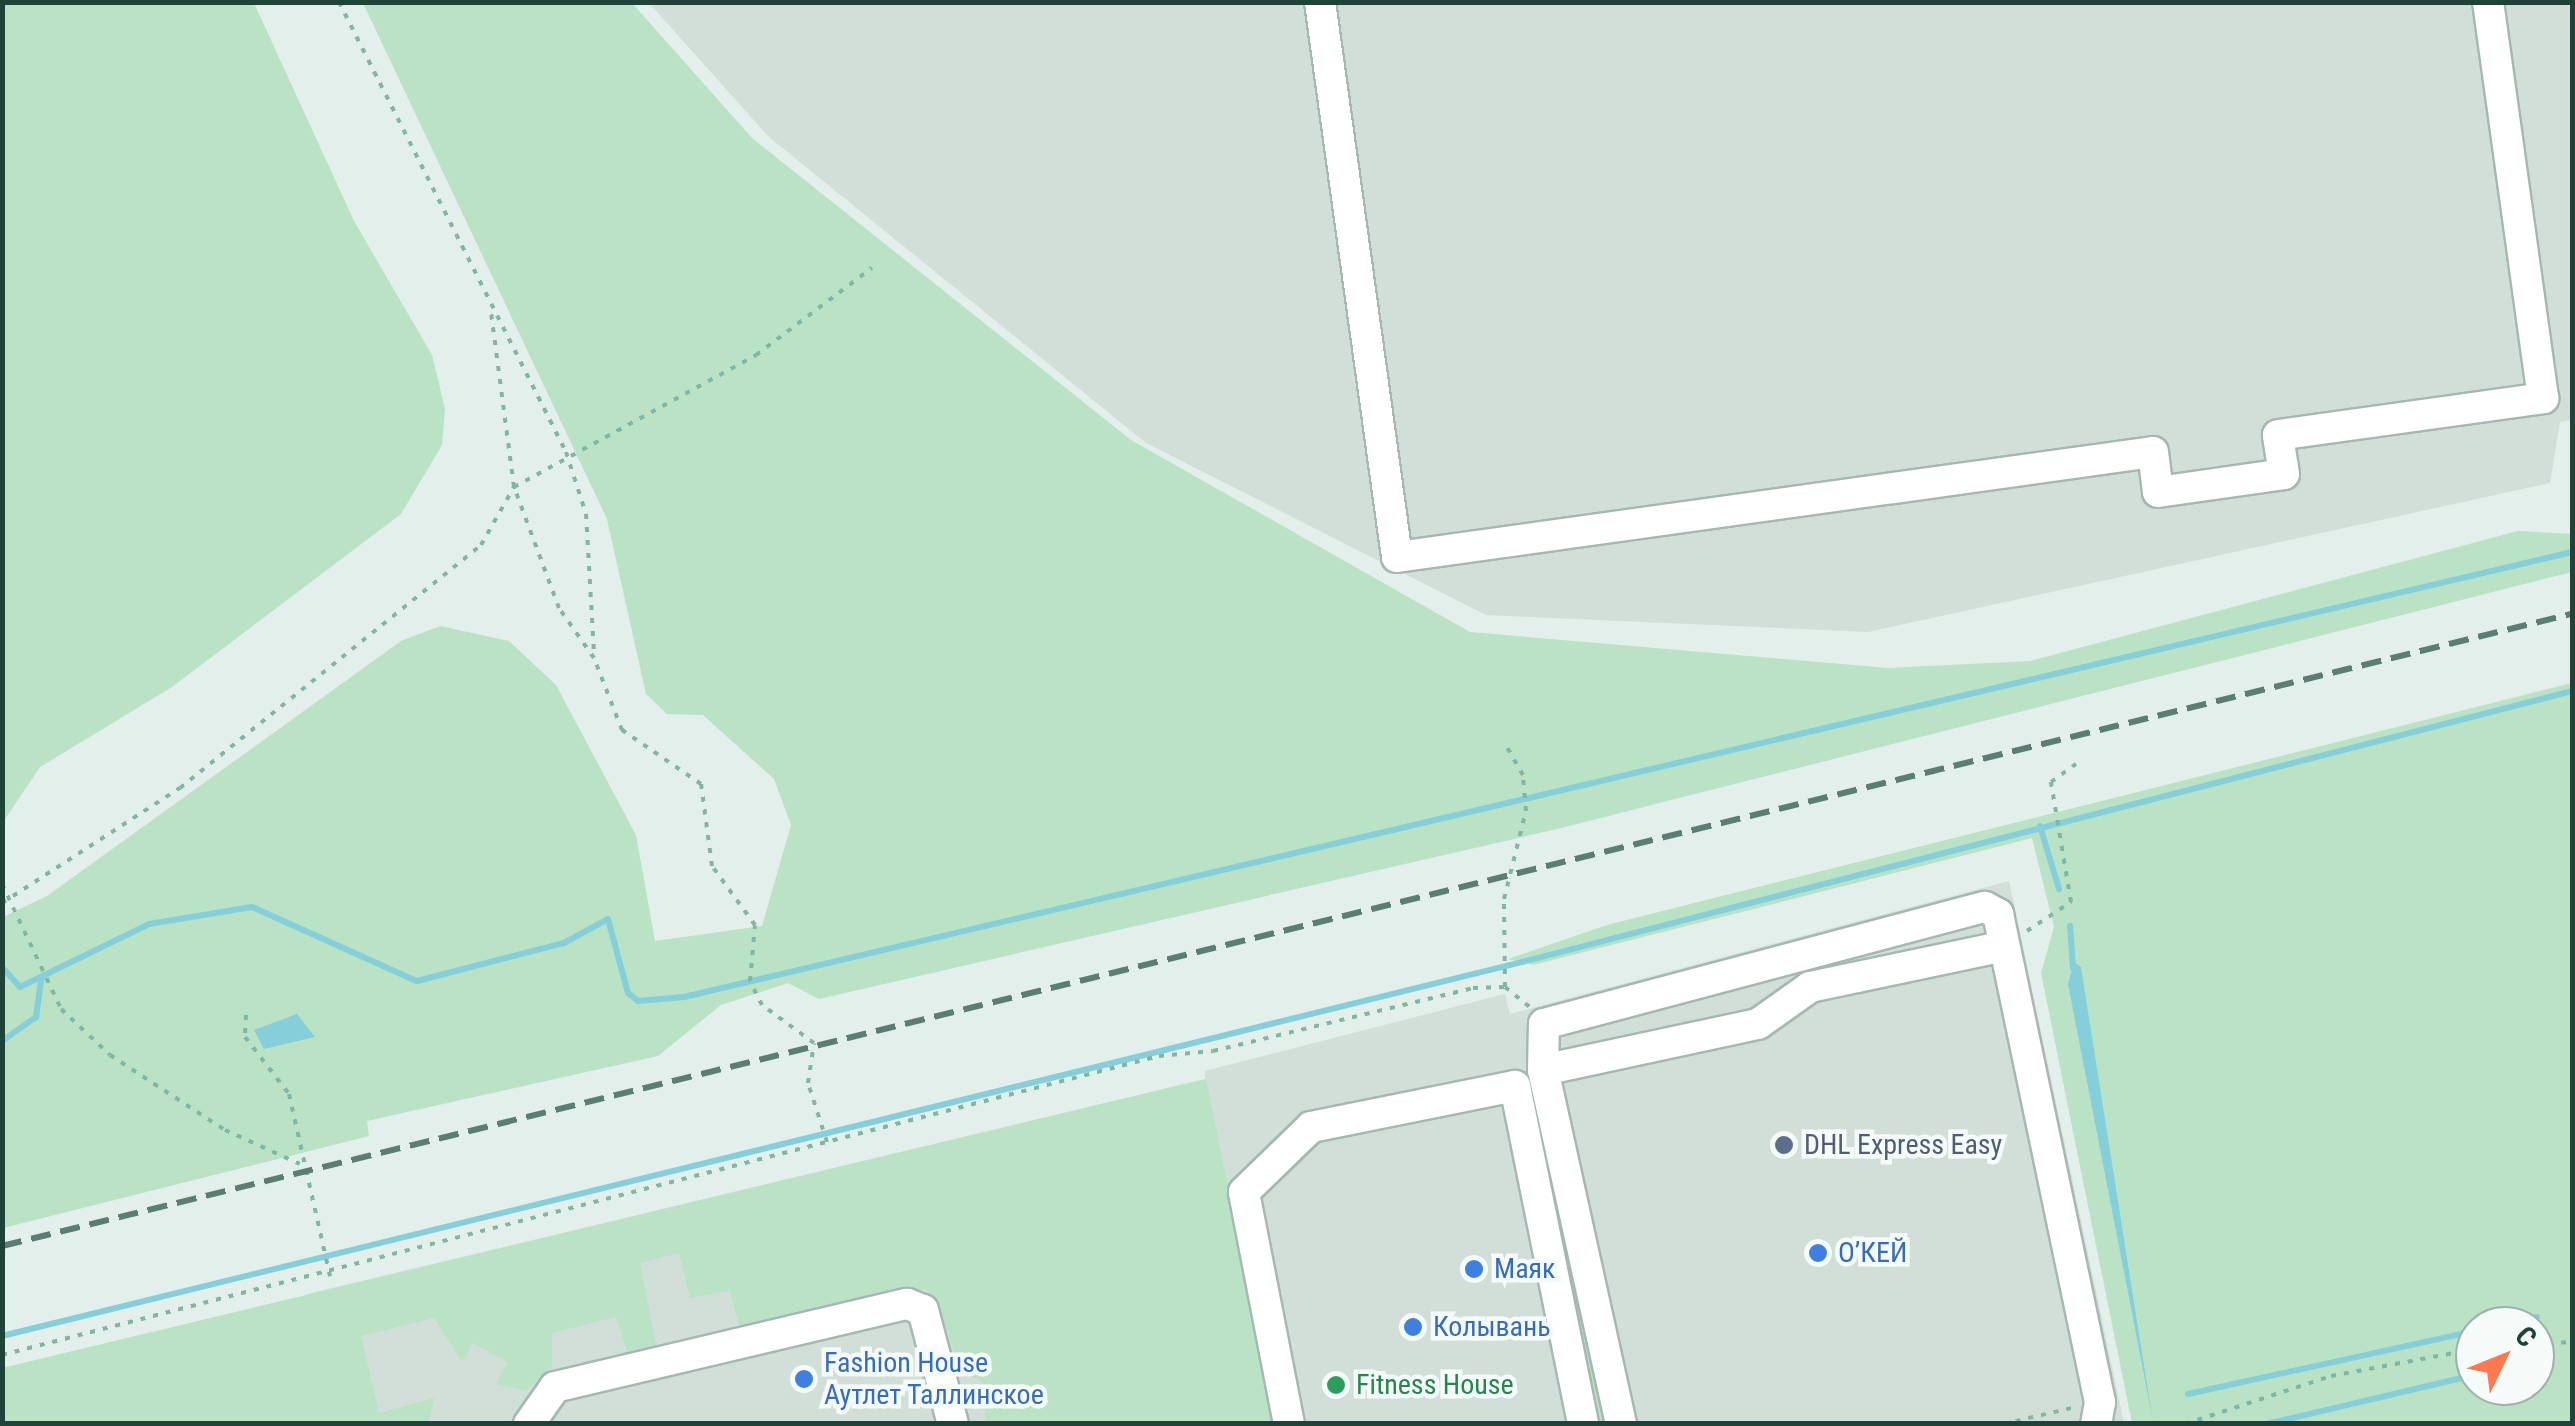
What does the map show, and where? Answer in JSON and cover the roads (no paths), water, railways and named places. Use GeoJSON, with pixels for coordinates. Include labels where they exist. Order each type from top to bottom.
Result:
{"type":"FeatureCollection","features":[{"type":"Feature","properties":{"kind":"lane"},"geometry":{"type":"LineString","coordinates":[[1320,2],[1397,557],[2153,452],[2158,492],[2284,474],[2278,435],[2544,398],[2488,2]]}},
{"type":"Feature","properties":{"kind":"lane"},"geometry":{"type":"LineString","coordinates":[[1621,1424],[1538,1038],[1556,1014],[1815,955],[1972,908],[1998,914],[2098,1413]]}},
{"type":"Feature","properties":{"kind":"lane"},"geometry":{"type":"LineString","coordinates":[[1543,1070],[1758,1024],[1810,987],[2004,946]]}},
{"type":"Feature","properties":{"kind":"lane"},"geometry":{"type":"LineString","coordinates":[[1288,1424],[1244,1192],[1311,1127],[1515,1086],[1584,1424]]}},
{"type":"Feature","properties":{"kind":"lane"},"geometry":{"type":"LineString","coordinates":[[528,1424],[555,1387],[908,1304],[924,1310],[953,1424]]}},
{"type":"Feature","properties":{"kind":"water"},"geometry":{"type":"Polygon","coordinates":[[[2074,962],[2081,967],[2153,1421],[2068,984],[2074,962]]]}},
{"type":"Feature","properties":{"kind":"water"},"geometry":{"type":"Polygon","coordinates":[[[297,1014],[315,1037],[264,1049],[254,1030],[297,1014]]]}},
{"type":"Feature","properties":{"kind":"waterway"},"geometry":{"type":"LineString","coordinates":[[2,967],[20,987],[149,924],[252,907],[417,981],[564,943],[608,919],[628,993],[638,1001],[684,997],[2572,552]]}},
{"type":"Feature","properties":{"kind":"waterway"},"geometry":{"type":"LineString","coordinates":[[2,1336],[1522,962],[2572,691]]}},
{"type":"Feature","properties":{"kind":"waterway"},"geometry":{"type":"LineString","coordinates":[[2040,826],[2059,889]]}},
{"type":"Feature","properties":{"kind":"waterway"},"geometry":{"type":"LineString","coordinates":[[2070,926],[2073,968]]}},
{"type":"Feature","properties":{"kind":"waterway"},"geometry":{"type":"LineString","coordinates":[[2,1041],[36,1017],[41,980]]}},
{"type":"Feature","properties":{"kind":"waterway"},"geometry":{"type":"LineString","coordinates":[[2188,1394],[2455,1335]]}},
{"type":"Feature","properties":{"kind":"waterway"},"geometry":{"type":"LineString","coordinates":[[2267,1424],[2455,1380]]}},
{"type":"Feature","properties":{"kind":"railway"},"geometry":{"type":"LineString","coordinates":[[2,1246],[2572,614]]}},
{"type":"Feature","properties":{"kind":"place","name":"DHL Express Easy"},"geometry":{"type":"Point","coordinates":[1784,1145]}},
{"type":"Feature","properties":{"kind":"place","name":"О’КЕЙ"},"geometry":{"type":"Point","coordinates":[1818,1253]}},
{"type":"Feature","properties":{"kind":"place","name":"Маяк"},"geometry":{"type":"Point","coordinates":[1474,1269]}},
{"type":"Feature","properties":{"kind":"place","name":"Колывань"},"geometry":{"type":"Point","coordinates":[1413,1327]}},
{"type":"Feature","properties":{"kind":"place","name":"Fashion House Аутлет Таллинское"},"geometry":{"type":"Point","coordinates":[804,1379]}},
{"type":"Feature","properties":{"kind":"place","name":"Fitness House"},"geometry":{"type":"Point","coordinates":[1336,1385]}}]}
